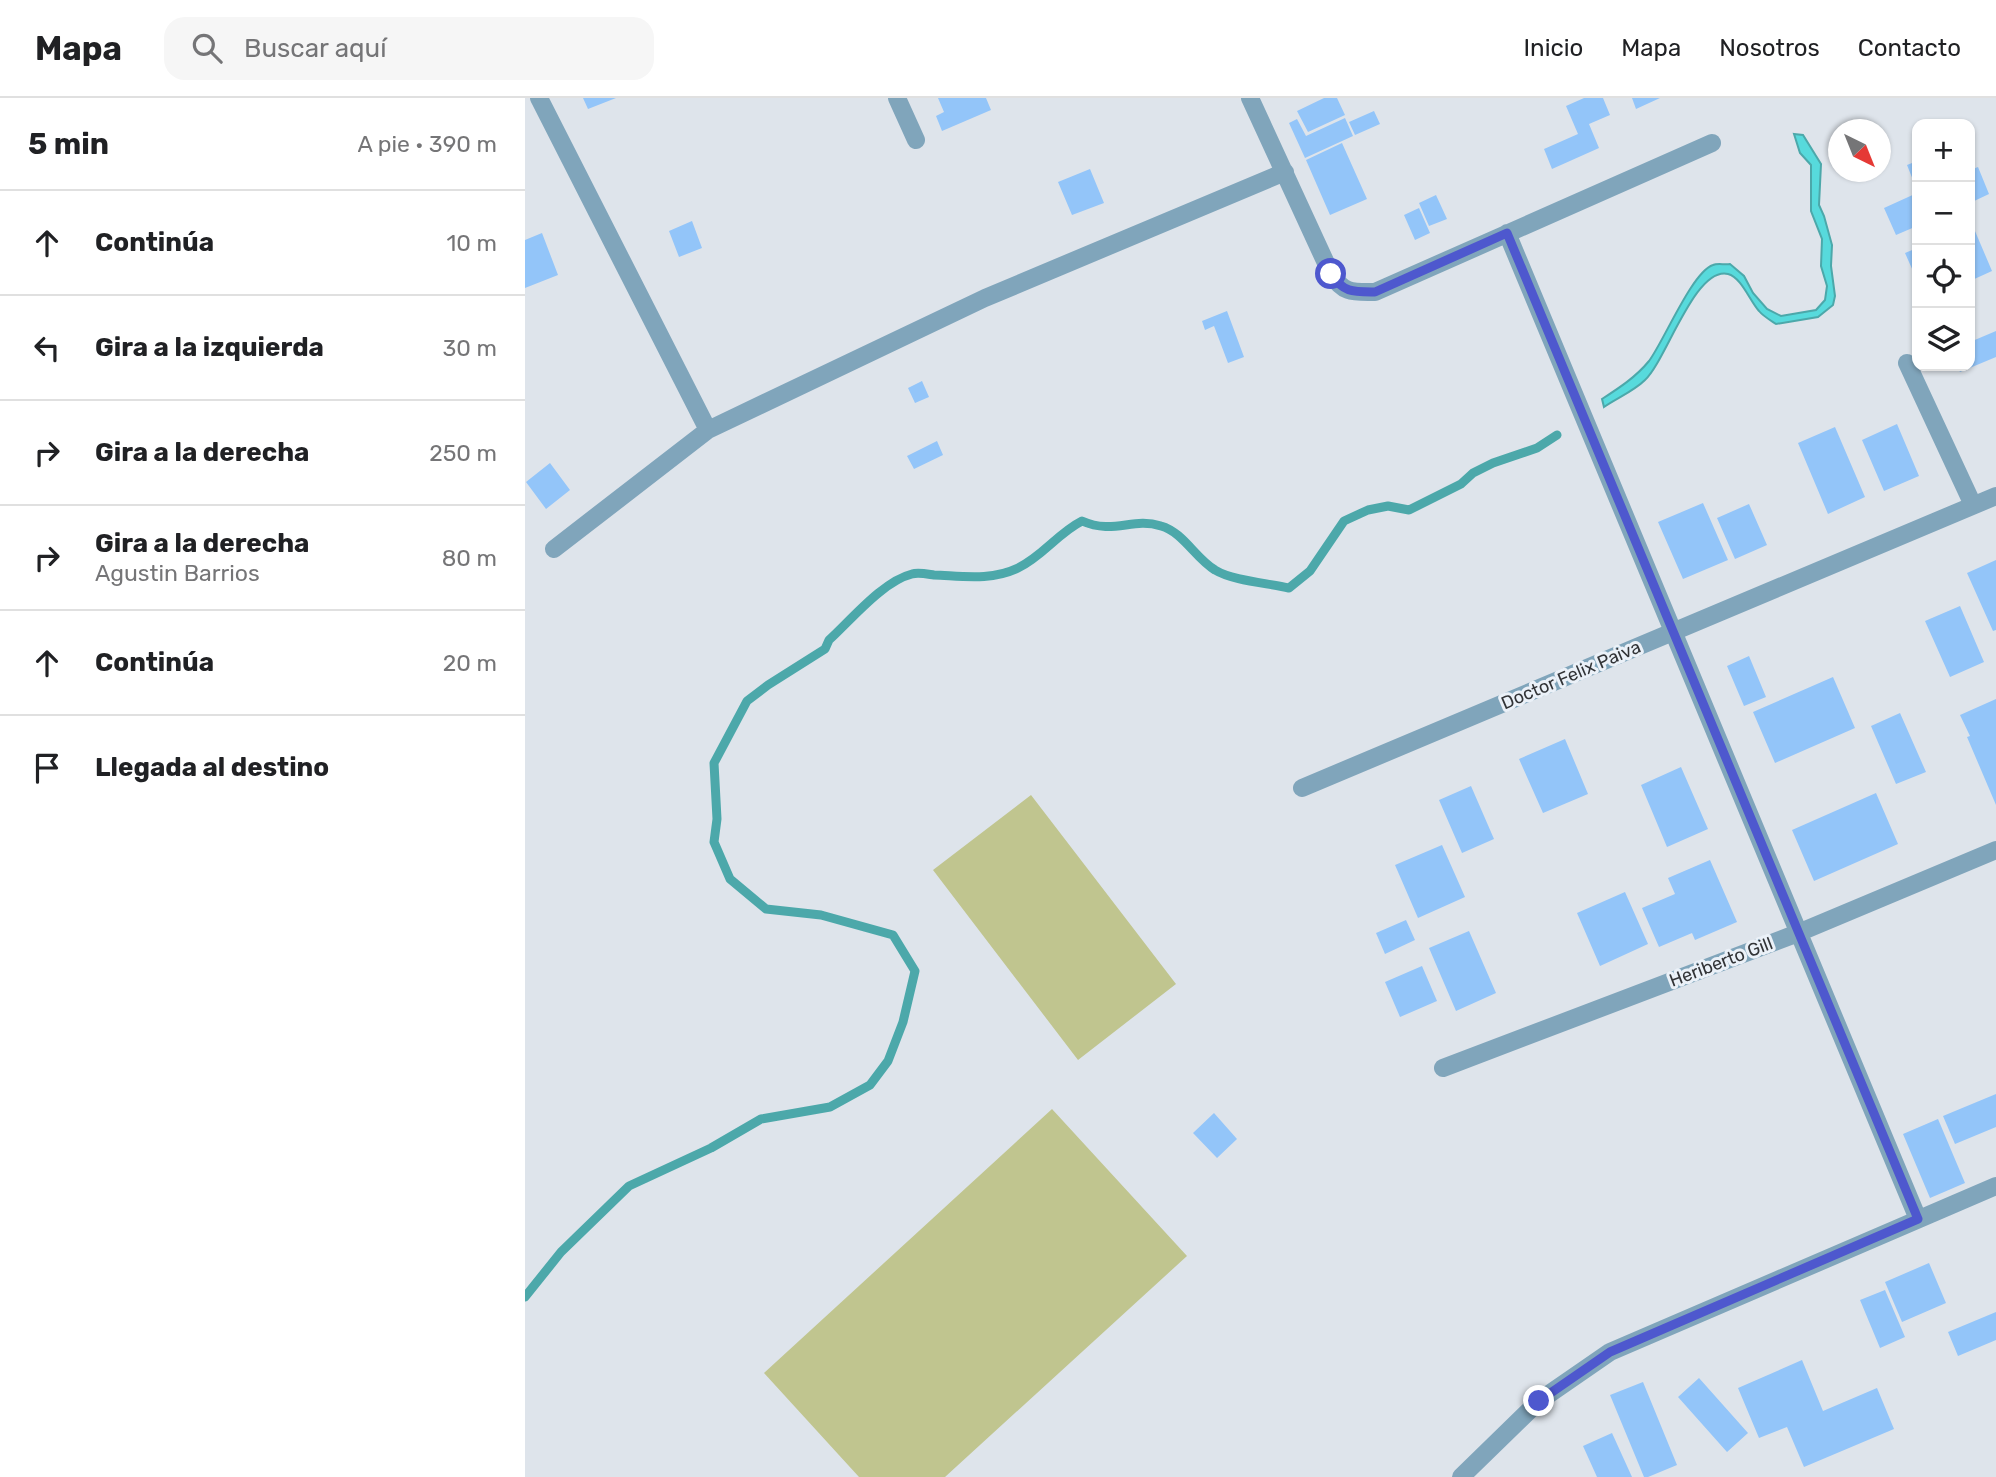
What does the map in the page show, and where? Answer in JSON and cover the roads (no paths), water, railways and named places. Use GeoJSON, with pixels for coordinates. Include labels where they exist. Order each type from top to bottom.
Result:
{"type":"FeatureCollection","features":[{"type":"Feature","properties":{"kind":"street"},"geometry":{"type":"LineString","coordinates":[[539,98],[708,430]]}},
{"type":"Feature","properties":{"kind":"street"},"geometry":{"type":"LineString","coordinates":[[897,98],[916,140]]}},
{"type":"Feature","properties":{"kind":"street"},"geometry":{"type":"LineString","coordinates":[[1250,98],[1331,274],[1339,286],[1353,292],[1375,292],[1712,143]]}},
{"type":"Feature","properties":{"kind":"street"},"geometry":{"type":"LineString","coordinates":[[554,549],[708,430],[985,298],[1285,172]]}},
{"type":"Feature","properties":{"kind":"street"},"geometry":{"type":"LineString","coordinates":[[1507,233],[1918,1219]]}},
{"type":"Feature","properties":{"kind":"street"},"geometry":{"type":"LineString","coordinates":[[1907,363],[1973,505]]}},
{"type":"Feature","properties":{"kind":"street","name":"Doctor Felix Paiva"},"geometry":{"type":"LineString","coordinates":[[1301,788],[1996,496]]}},
{"type":"Feature","properties":{"kind":"street","name":"Heriberto Gill"},"geometry":{"type":"LineString","coordinates":[[1443,1068],[1798,933],[1996,850]]}},
{"type":"Feature","properties":{"kind":"street"},"geometry":{"type":"LineString","coordinates":[[1461,1477],[1539,1401],[1610,1352],[1996,1186]]}},
{"type":"Feature","properties":{"kind":"water"},"geometry":{"type":"Polygon","coordinates":[[[1794,134],[1803,135],[1821,164],[1819,205],[1832,245],[1831,266],[1835,296],[1833,305],[1818,317],[1776,324],[1761,313],[1733,276],[1716,275],[1693,299],[1645,380],[1604,407],[1602,399],[1633,377],[1649,361],[1687,293],[1705,270],[1713,265],[1730,264],[1744,276],[1753,293],[1767,309],[1781,316],[1816,310],[1825,300],[1827,286],[1821,266],[1822,239],[1811,211],[1811,165],[1800,153],[1794,134]]]}},
{"type":"Feature","properties":{"kind":"waterway"},"geometry":{"type":"LineString","coordinates":[[525,1297],[561,1252],[629,1186],[711,1148],[761,1119],[830,1107],[870,1085],[888,1061],[903,1022],[915,971],[893,935],[821,915],[766,909],[730,879],[714,842],[717,819],[714,763],[747,701],[825,649],[829,640],[879,593],[890,584],[912,574],[976,577],[997,575],[1027,563],[1082,521],[1104,526],[1141,523],[1169,529],[1208,565],[1222,574],[1289,588],[1310,571],[1344,521],[1368,510],[1388,506],[1409,510],[1461,484],[1473,473],[1537,448],[1557,435]]}}]}
